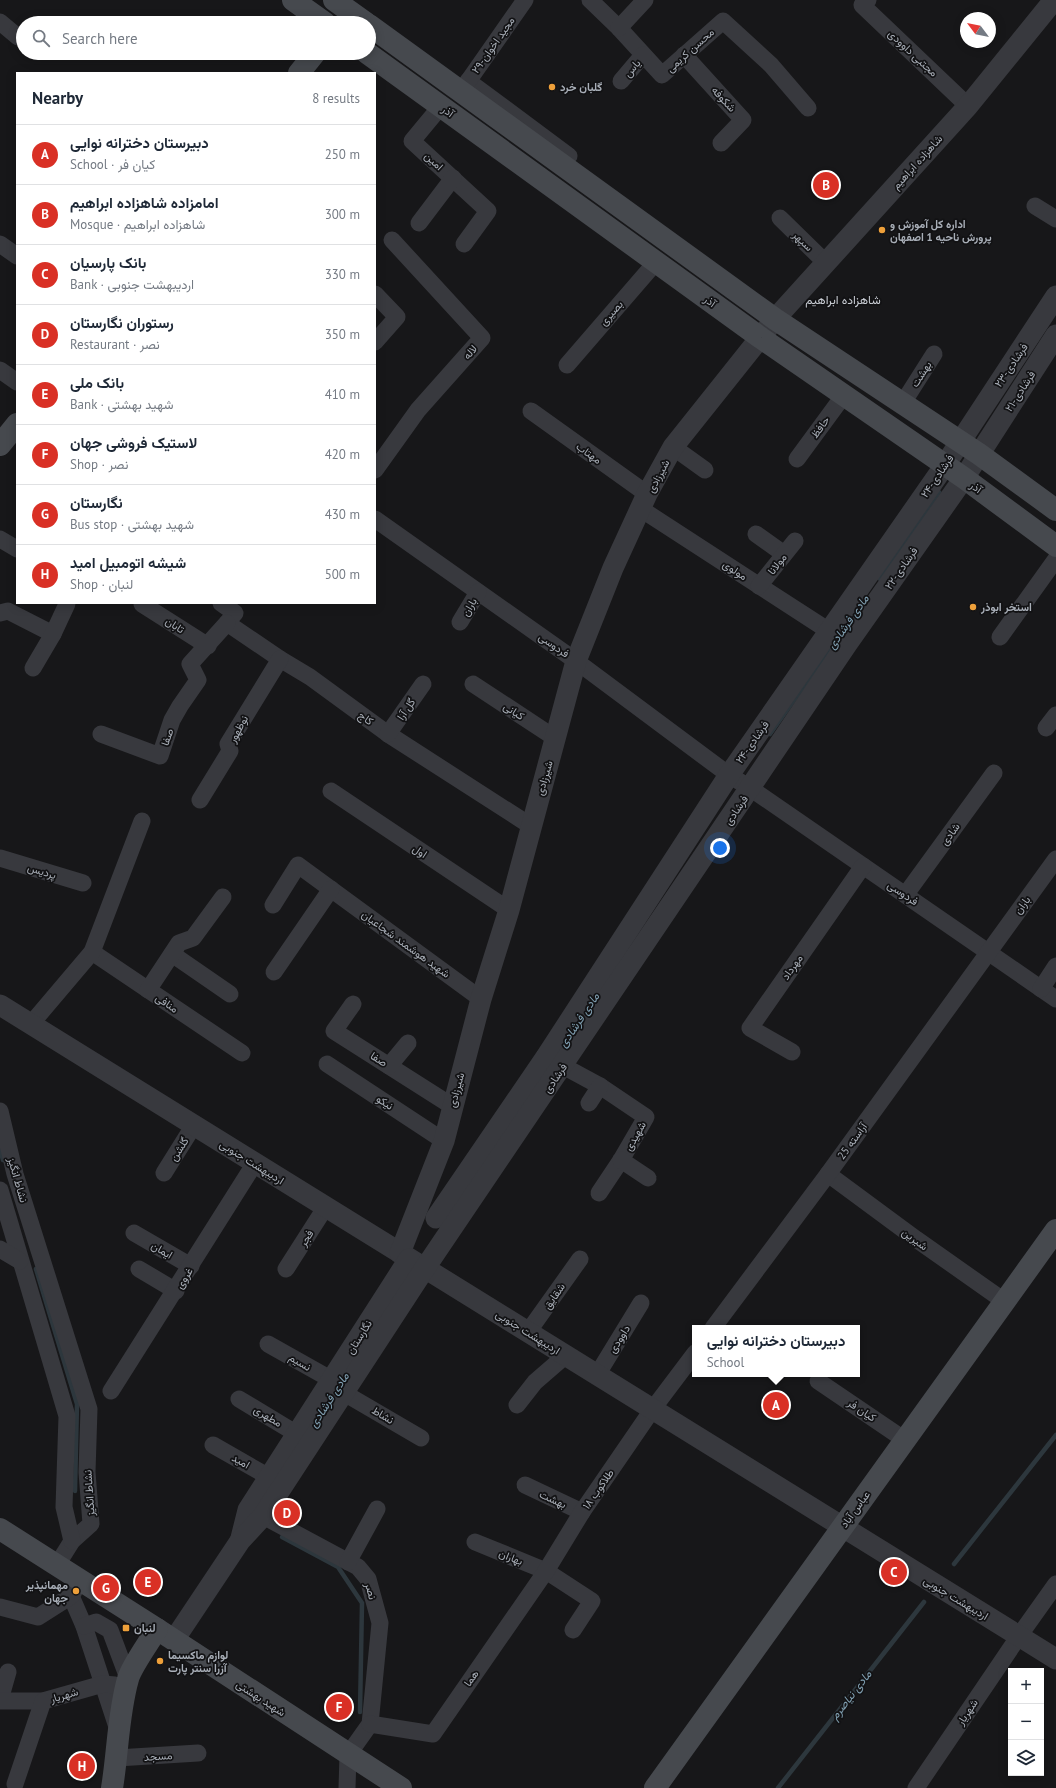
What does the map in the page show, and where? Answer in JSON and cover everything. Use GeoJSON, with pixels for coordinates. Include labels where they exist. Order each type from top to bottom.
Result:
{"type":"FeatureCollection","features":[{"type":"Feature","properties":{"kind":"main road"},"geometry":{"type":"LineString","coordinates":[[293,0],[315,16]]}},
{"type":"Feature","properties":{"kind":"main road"},"geometry":{"type":"LineString","coordinates":[[345,8],[356,16]]}},
{"type":"Feature","properties":{"kind":"main road","name":"آذر"},"geometry":{"type":"LineString","coordinates":[[376,29],[464,86],[599,186],[778,315],[981,451],[1056,510]]}},
{"type":"Feature","properties":{"kind":"main road","name":"آذر"},"geometry":{"type":"LineString","coordinates":[[376,59],[761,338],[964,478],[1056,546]]}},
{"type":"Feature","properties":{"kind":"main road"},"geometry":{"type":"LineString","coordinates":[[300,72],[309,60]]}},
{"type":"Feature","properties":{"kind":"main road"},"geometry":{"type":"LineString","coordinates":[[0,445],[16,425]]}},
{"type":"Feature","properties":{"kind":"main road","name":"عباس آباد"},"geometry":{"type":"LineString","coordinates":[[655,1788],[1056,1230]]}},
{"type":"Feature","properties":{"kind":"main road","name":"شهید بهشتی"},"geometry":{"type":"LineString","coordinates":[[0,1529],[57,1565],[76,1588],[161,1635],[348,1760],[401,1788]]}},
{"type":"Feature","properties":{"kind":"main road"},"geometry":{"type":"LineString","coordinates":[[112,1788],[117,1758],[118,1733],[127,1682],[161,1635]]}},
{"type":"Feature","properties":{"kind":"street","name":"۲۹-مجید اخوان"},"geometry":{"type":"LineString","coordinates":[[464,86],[525,0]]}},
{"type":"Feature","properties":{"kind":"street","name":"محسن کریمی"},"geometry":{"type":"LineString","coordinates":[[590,0],[619,28],[662,75],[723,21],[771,65],[808,108]]}},
{"type":"Feature","properties":{"kind":"street"},"geometry":{"type":"LineString","coordinates":[[619,28],[645,0]]}},
{"type":"Feature","properties":{"kind":"street","name":"مجتبی داوودی"},"geometry":{"type":"LineString","coordinates":[[868,0],[862,5],[968,106]]}},
{"type":"Feature","properties":{"kind":"street","name":"شاهزاده ابراهیم"},"geometry":{"type":"LineString","coordinates":[[778,315],[826,264],[968,106],[1048,2]]}},
{"type":"Feature","properties":{"kind":"street"},"geometry":{"type":"LineString","coordinates":[[0,22],[16,34]]}},
{"type":"Feature","properties":{"kind":"street","name":"یاس"},"geometry":{"type":"LineString","coordinates":[[621,81],[643,55]]}},
{"type":"Feature","properties":{"kind":"street","name":"شکوفه"},"geometry":{"type":"LineString","coordinates":[[684,55],[743,120],[721,143]]}},
{"type":"Feature","properties":{"kind":"street","name":"امین"},"geometry":{"type":"LineString","coordinates":[[441,106],[412,141],[488,212],[464,244]]}},
{"type":"Feature","properties":{"kind":"street"},"geometry":{"type":"LineString","coordinates":[[419,223],[453,178]]}},
{"type":"Feature","properties":{"kind":"street"},"geometry":{"type":"LineString","coordinates":[[1035,206],[1056,219]]}},
{"type":"Feature","properties":{"kind":"street","name":"سپهر"},"geometry":{"type":"LineString","coordinates":[[780,218],[826,264]]}},
{"type":"Feature","properties":{"kind":"street","name":"لاله"},"geometry":{"type":"LineString","coordinates":[[376,469],[418,410],[482,338],[392,240]]}},
{"type":"Feature","properties":{"kind":"street"},"geometry":{"type":"LineString","coordinates":[[1,247],[16,255]]}},
{"type":"Feature","properties":{"kind":"street","name":"بصیری"},"geometry":{"type":"LineString","coordinates":[[567,365],[656,262]]}},
{"type":"Feature","properties":{"kind":"street"},"geometry":{"type":"LineString","coordinates":[[376,295],[398,317],[376,341]]}},
{"type":"Feature","properties":{"kind":"street","name":"۲۳-فرشادی"},"geometry":{"type":"LineString","coordinates":[[962,438],[1056,296]]}},
{"type":"Feature","properties":{"kind":"street","name":"شیرزادی"},"geometry":{"type":"LineString","coordinates":[[411,1260],[481,999],[508,910],[576,661],[613,568],[644,502],[673,447],[778,315]]}},
{"type":"Feature","properties":{"kind":"street","name":"۲۱-فرشادی"},"geometry":{"type":"LineString","coordinates":[[981,451],[1056,335]]}},
{"type":"Feature","properties":{"kind":"street","name":"بهشت"},"geometry":{"type":"LineString","coordinates":[[908,395],[934,354]]}},
{"type":"Feature","properties":{"kind":"street","name":"آذر"},"geometry":{"type":"LineString","coordinates":[[854,366],[908,395],[962,438]]}},
{"type":"Feature","properties":{"kind":"street"},"geometry":{"type":"LineString","coordinates":[[0,370],[16,381]]}},
{"type":"Feature","properties":{"kind":"street","name":"حافظ"},"geometry":{"type":"LineString","coordinates":[[797,459],[844,395]]}},
{"type":"Feature","properties":{"kind":"street","name":"مهتاب"},"geometry":{"type":"LineString","coordinates":[[531,411],[644,502]]}},
{"type":"Feature","properties":{"kind":"street","name":"۲۴-فرشادی"},"geometry":{"type":"LineString","coordinates":[[555,1061],[729,775],[945,465],[962,438]]}},
{"type":"Feature","properties":{"kind":"street"},"geometry":{"type":"LineString","coordinates":[[673,447],[705,470]]}},
{"type":"Feature","properties":{"kind":"street","name":"آذر"},"geometry":{"type":"LineString","coordinates":[[981,451],[1056,499]]}},
{"type":"Feature","properties":{"kind":"street","name":"۲۲-فرشادی"},"geometry":{"type":"LineString","coordinates":[[750,788],[847,644],[964,478],[981,451]]}},
{"type":"Feature","properties":{"kind":"street","name":"مولوی"},"geometry":{"type":"LineString","coordinates":[[644,502],[760,586],[829,632]]}},
{"type":"Feature","properties":{"kind":"street","name":"فردوسی"},"geometry":{"type":"LineString","coordinates":[[376,523],[576,661],[729,775],[906,894],[1056,999]]}},
{"type":"Feature","properties":{"kind":"street"},"geometry":{"type":"LineString","coordinates":[[756,534],[784,554]]}},
{"type":"Feature","properties":{"kind":"street"},"geometry":{"type":"LineString","coordinates":[[0,538],[16,548]]}},
{"type":"Feature","properties":{"kind":"street","name":"مولانا"},"geometry":{"type":"LineString","coordinates":[[760,586],[795,541]]}},
{"type":"Feature","properties":{"kind":"street"},"geometry":{"type":"LineString","coordinates":[[1000,637],[1056,559]]}},
{"type":"Feature","properties":{"kind":"street","name":"باران"},"geometry":{"type":"LineString","coordinates":[[460,622],[478,592]]}},
{"type":"Feature","properties":{"kind":"street"},"geometry":{"type":"LineString","coordinates":[[33,668],[53,634],[67,604]]}},
{"type":"Feature","properties":{"kind":"street","name":"تابان"},"geometry":{"type":"LineString","coordinates":[[142,604],[208,646]]}},
{"type":"Feature","properties":{"kind":"street","name":"کاج"},"geometry":{"type":"LineString","coordinates":[[222,604],[235,613],[280,659],[310,678],[388,734],[530,826]]}},
{"type":"Feature","properties":{"kind":"street"},"geometry":{"type":"LineString","coordinates":[[0,613],[8,611],[53,634]]}},
{"type":"Feature","properties":{"kind":"street"},"geometry":{"type":"LineString","coordinates":[[208,646],[235,613]]}},
{"type":"Feature","properties":{"kind":"street","name":"صفا"},"geometry":{"type":"LineString","coordinates":[[101,734],[160,756],[175,715],[198,680],[190,664],[208,646]]}},
{"type":"Feature","properties":{"kind":"street","name":"نوظهور"},"geometry":{"type":"LineString","coordinates":[[200,800],[230,751],[228,744],[280,659]]}},
{"type":"Feature","properties":{"kind":"street","name":"گل آرا"},"geometry":{"type":"LineString","coordinates":[[388,734],[423,684]]}},
{"type":"Feature","properties":{"kind":"street","name":"کیانی"},"geometry":{"type":"LineString","coordinates":[[473,684],[555,738]]}},
{"type":"Feature","properties":{"kind":"street"},"geometry":{"type":"LineString","coordinates":[[1046,728],[1056,715]]}},
{"type":"Feature","properties":{"kind":"street","name":"شادی"},"geometry":{"type":"LineString","coordinates":[[906,894],[994,773]]}},
{"type":"Feature","properties":{"kind":"street","name":"فرشادی"},"geometry":{"type":"LineString","coordinates":[[411,1260],[750,788]]}},
{"type":"Feature","properties":{"kind":"street","name":"اول"},"geometry":{"type":"LineString","coordinates":[[331,791],[508,910]]}},
{"type":"Feature","properties":{"kind":"street"},"geometry":{"type":"LineString","coordinates":[[31,1024],[92,952],[142,821]]}},
{"type":"Feature","properties":{"kind":"street","name":"پردیس"},"geometry":{"type":"LineString","coordinates":[[0,858],[83,883]]}},
{"type":"Feature","properties":{"kind":"street","name":"باران"},"geometry":{"type":"LineString","coordinates":[[989,952],[1056,859]]}},
{"type":"Feature","properties":{"kind":"street","name":"شهید هوشمند شجاعیان"},"geometry":{"type":"LineString","coordinates":[[273,905],[298,865],[481,999]]}},
{"type":"Feature","properties":{"kind":"street","name":"مهرداد"},"geometry":{"type":"LineString","coordinates":[[792,1052],[750,1028],[863,866]]}},
{"type":"Feature","properties":{"kind":"street"},"geometry":{"type":"LineString","coordinates":[[274,972],[331,890]]}},
{"type":"Feature","properties":{"kind":"street"},"geometry":{"type":"LineString","coordinates":[[148,990],[179,943],[193,938],[223,897]]}},
{"type":"Feature","properties":{"kind":"street","name":"منافی"},"geometry":{"type":"LineString","coordinates":[[92,952],[242,1053]]}},
{"type":"Feature","properties":{"kind":"street","name":"آراسته 25"},"geometry":{"type":"LineString","coordinates":[[715,1325],[828,1174],[989,952]]}},
{"type":"Feature","properties":{"kind":"street"},"geometry":{"type":"LineString","coordinates":[[172,954],[230,994]]}},
{"type":"Feature","properties":{"kind":"street"},"geometry":{"type":"LineString","coordinates":[[1041,989],[1056,966]]}},
{"type":"Feature","properties":{"kind":"street","name":"صفا"},"geometry":{"type":"LineString","coordinates":[[353,1004],[334,1031],[452,1106]]}},
{"type":"Feature","properties":{"kind":"street","name":"اردیبهشت جنوبی"},"geometry":{"type":"LineString","coordinates":[[0,1005],[325,1208],[1056,1659]]}},
{"type":"Feature","properties":{"kind":"street"},"geometry":{"type":"LineString","coordinates":[[389,1066],[408,1043]]}},
{"type":"Feature","properties":{"kind":"street","name":"فرشادی"},"geometry":{"type":"LineString","coordinates":[[436,1218],[555,1061]]}},
{"type":"Feature","properties":{"kind":"street","name":"شهیدی"},"geometry":{"type":"LineString","coordinates":[[555,1061],[600,1086],[646,1117],[621,1160],[599,1193]]}},
{"type":"Feature","properties":{"kind":"street","name":"نیکو"},"geometry":{"type":"LineString","coordinates":[[327,1064],[444,1141]]}},
{"type":"Feature","properties":{"kind":"street"},"geometry":{"type":"LineString","coordinates":[[589,1103],[600,1086]]}},
{"type":"Feature","properties":{"kind":"street","name":"نشاط انگیز"},"geometry":{"type":"LineString","coordinates":[[0,1111],[8,1177],[90,1409],[88,1472],[92,1524],[72,1540],[64,1507],[67,1416],[0,1190]]}},
{"type":"Feature","properties":{"kind":"street","name":"گلشن"},"geometry":{"type":"LineString","coordinates":[[164,1173],[194,1125]]}},
{"type":"Feature","properties":{"kind":"street","name":"شهیدی"},"geometry":{"type":"LineString","coordinates":[[621,1160],[648,1178]]}},
{"type":"Feature","properties":{"kind":"street","name":"غروی"},"geometry":{"type":"LineString","coordinates":[[112,1391],[255,1163]]}},
{"type":"Feature","properties":{"kind":"street","name":"شیرین"},"geometry":{"type":"LineString","coordinates":[[828,1174],[916,1239],[1004,1301]]}},
{"type":"Feature","properties":{"kind":"street","name":"فجر"},"geometry":{"type":"LineString","coordinates":[[286,1269],[325,1208]]}},
{"type":"Feature","properties":{"kind":"street","name":"ایمان"},"geometry":{"type":"LineString","coordinates":[[134,1233],[191,1266]]}},
{"type":"Feature","properties":{"kind":"street"},"geometry":{"type":"LineString","coordinates":[[0,1249],[20,1260]]}},
{"type":"Feature","properties":{"kind":"street","name":"شقایق"},"geometry":{"type":"LineString","coordinates":[[528,1332],[580,1259]]}},
{"type":"Feature","properties":{"kind":"street","name":"نگارستان"},"geometry":{"type":"LineString","coordinates":[[161,1635],[263,1516],[411,1260]]}},
{"type":"Feature","properties":{"kind":"street"},"geometry":{"type":"LineString","coordinates":[[139,1269],[176,1291]]}},
{"type":"Feature","properties":{"kind":"street","name":"داوودی"},"geometry":{"type":"LineString","coordinates":[[597,1375],[641,1303]]}},
{"type":"Feature","properties":{"kind":"street","name":"نسیم"},"geometry":{"type":"LineString","coordinates":[[268,1344],[338,1386]]}},
{"type":"Feature","properties":{"kind":"street"},"geometry":{"type":"LineString","coordinates":[[517,1406],[535,1382],[566,1356]]}},
{"type":"Feature","properties":{"kind":"street"},"geometry":{"type":"LineString","coordinates":[[652,1410],[692,1356]]}},
{"type":"Feature","properties":{"kind":"street","name":"کیان فر"},"geometry":{"type":"LineString","coordinates":[[818,1381],[905,1440]]}},
{"type":"Feature","properties":{"kind":"street","name":"نگارستان"},"geometry":{"type":"LineString","coordinates":[[240,1541],[248,1510],[297,1434],[338,1386]]}},
{"type":"Feature","properties":{"kind":"street","name":"نشاط"},"geometry":{"type":"LineString","coordinates":[[338,1386],[421,1438]]}},
{"type":"Feature","properties":{"kind":"street","name":"مطهری"},"geometry":{"type":"LineString","coordinates":[[239,1399],[297,1434]]}},
{"type":"Feature","properties":{"kind":"street","name":"طلاکوب ۱۸"},"geometry":{"type":"LineString","coordinates":[[546,1571],[582,1512],[652,1410]]}},
{"type":"Feature","properties":{"kind":"street","name":"امید"},"geometry":{"type":"LineString","coordinates":[[213,1445],[269,1477]]}},
{"type":"Feature","properties":{"kind":"street","name":"بهشت"},"geometry":{"type":"LineString","coordinates":[[525,1485],[582,1512]]}},
{"type":"Feature","properties":{"kind":"street"},"geometry":{"type":"LineString","coordinates":[[348,1562],[377,1509]]}},
{"type":"Feature","properties":{"kind":"street","name":"نصر"},"geometry":{"type":"LineString","coordinates":[[263,1516],[358,1567],[368,1579],[380,1623],[370,1724]]}},
{"type":"Feature","properties":{"kind":"street","name":"شهید بهشتی"},"geometry":{"type":"LineString","coordinates":[[0,1540],[76,1588]]}},
{"type":"Feature","properties":{"kind":"street"},"geometry":{"type":"LineString","coordinates":[[57,1565],[72,1540]]}},
{"type":"Feature","properties":{"kind":"street","name":"بهاران"},"geometry":{"type":"LineString","coordinates":[[475,1542],[546,1571]]}},
{"type":"Feature","properties":{"kind":"street"},"geometry":{"type":"LineString","coordinates":[[546,1571],[592,1601],[573,1630]]}},
{"type":"Feature","properties":{"kind":"street","name":"هما"},"geometry":{"type":"LineString","coordinates":[[370,1724],[433,1734],[546,1571]]}},
{"type":"Feature","properties":{"kind":"street","name":"شهریار"},"geometry":{"type":"LineString","coordinates":[[916,1788],[1056,1584]]}},
{"type":"Feature","properties":{"kind":"street"},"geometry":{"type":"LineString","coordinates":[[0,1607],[38,1617],[76,1588],[84,1626],[118,1733]]}},
{"type":"Feature","properties":{"kind":"street"},"geometry":{"type":"LineString","coordinates":[[84,1626],[96,1622],[110,1630],[127,1682]]}},
{"type":"Feature","properties":{"kind":"street"},"geometry":{"type":"LineString","coordinates":[[0,1700],[8,1672]]}},
{"type":"Feature","properties":{"kind":"street","name":"شهریار"},"geometry":{"type":"LineString","coordinates":[[0,1700],[43,1701],[103,1684],[127,1682]]}},
{"type":"Feature","properties":{"kind":"street"},"geometry":{"type":"LineString","coordinates":[[15,1784],[43,1701]]}},
{"type":"Feature","properties":{"kind":"street"},"geometry":{"type":"LineString","coordinates":[[347,1788],[348,1760],[370,1724]]}},
{"type":"Feature","properties":{"kind":"street","name":"مسجد"},"geometry":{"type":"LineString","coordinates":[[117,1758],[198,1753]]}},
{"type":"Feature","properties":{"kind":"street","name":"شهید بهشتی"},"geometry":{"type":"LineString","coordinates":[[348,1760],[382,1788]]}},
{"type":"Feature","properties":{"kind":"waterway","name":"مادی فرشادی"},"geometry":{"type":"LineString","coordinates":[[880,579],[939,492]]}},
{"type":"Feature","properties":{"kind":"waterway","name":"مادی فرشادی"},"geometry":{"type":"LineString","coordinates":[[770,734],[839,637]]}},
{"type":"Feature","properties":{"kind":"waterway"},"geometry":{"type":"LineString","coordinates":[[0,1150],[3,1160]]}},
{"type":"Feature","properties":{"kind":"waterway"},"geometry":{"type":"LineString","coordinates":[[36,1269],[77,1404],[75,1491]]}},
{"type":"Feature","properties":{"kind":"waterway","name":"مادی نیاصرم"},"geometry":{"type":"LineString","coordinates":[[954,1564],[1056,1435]]}},
{"type":"Feature","properties":{"kind":"waterway","name":"مادی فرشادی"},"geometry":{"type":"LineString","coordinates":[[282,1537],[338,1567],[362,1603],[360,1712]]}},
{"type":"Feature","properties":{"kind":"waterway","name":"مادی نیاصرم"},"geometry":{"type":"LineString","coordinates":[[778,1788],[924,1602]]}},
{"type":"Feature","properties":{"kind":"place","name":"گلبان خرد"},"geometry":{"type":"Point","coordinates":[552,87]}},
{"type":"Feature","properties":{"kind":"place","name":"امامزاده شاهزاده ابراهیم"},"geometry":{"type":"Point","coordinates":[826,185]}},
{"type":"Feature","properties":{"kind":"place","name":"اداره کل آموزش و پرورش ناحیه 1 اصفهان"},"geometry":{"type":"Point","coordinates":[882,230]}},
{"type":"Feature","properties":{"kind":"place","name":"استخر ابوذر"},"geometry":{"type":"Point","coordinates":[973,607]}},
{"type":"Feature","properties":{"kind":"place","name":"دبیرستان دخترانه نوایی"},"geometry":{"type":"Point","coordinates":[776,1405]}},
{"type":"Feature","properties":{"kind":"place","name":"رستوران نگارستان"},"geometry":{"type":"Point","coordinates":[287,1513]}},
{"type":"Feature","properties":{"kind":"place","name":"بانک پارسیان"},"geometry":{"type":"Point","coordinates":[894,1572]}},
{"type":"Feature","properties":{"kind":"place","name":"بانک ملی"},"geometry":{"type":"Point","coordinates":[148,1582]}},
{"type":"Feature","properties":{"kind":"place","name":"نگارستان"},"geometry":{"type":"Point","coordinates":[106,1588]}},
{"type":"Feature","properties":{"kind":"place","name":"مهمانپذیر جهان"},"geometry":{"type":"Point","coordinates":[76,1591]}},
{"type":"Feature","properties":{"kind":"place","name":"لنبان"},"geometry":{"type":"Point","coordinates":[126,1628]}},
{"type":"Feature","properties":{"kind":"place","name":"لوازم ماکسیما آزرا سنتر پارت"},"geometry":{"type":"Point","coordinates":[160,1661]}},
{"type":"Feature","properties":{"kind":"place","name":"لاستیک فروشی جهان"},"geometry":{"type":"Point","coordinates":[339,1707]}},
{"type":"Feature","properties":{"kind":"place","name":"شیشه اتومبیل امید"},"geometry":{"type":"Point","coordinates":[82,1766]}},
{"type":"Feature","properties":{"kind":"district","name":"شاهزاده ابراهیم"},"geometry":{"type":"Point","coordinates":[843,300]}}]}
